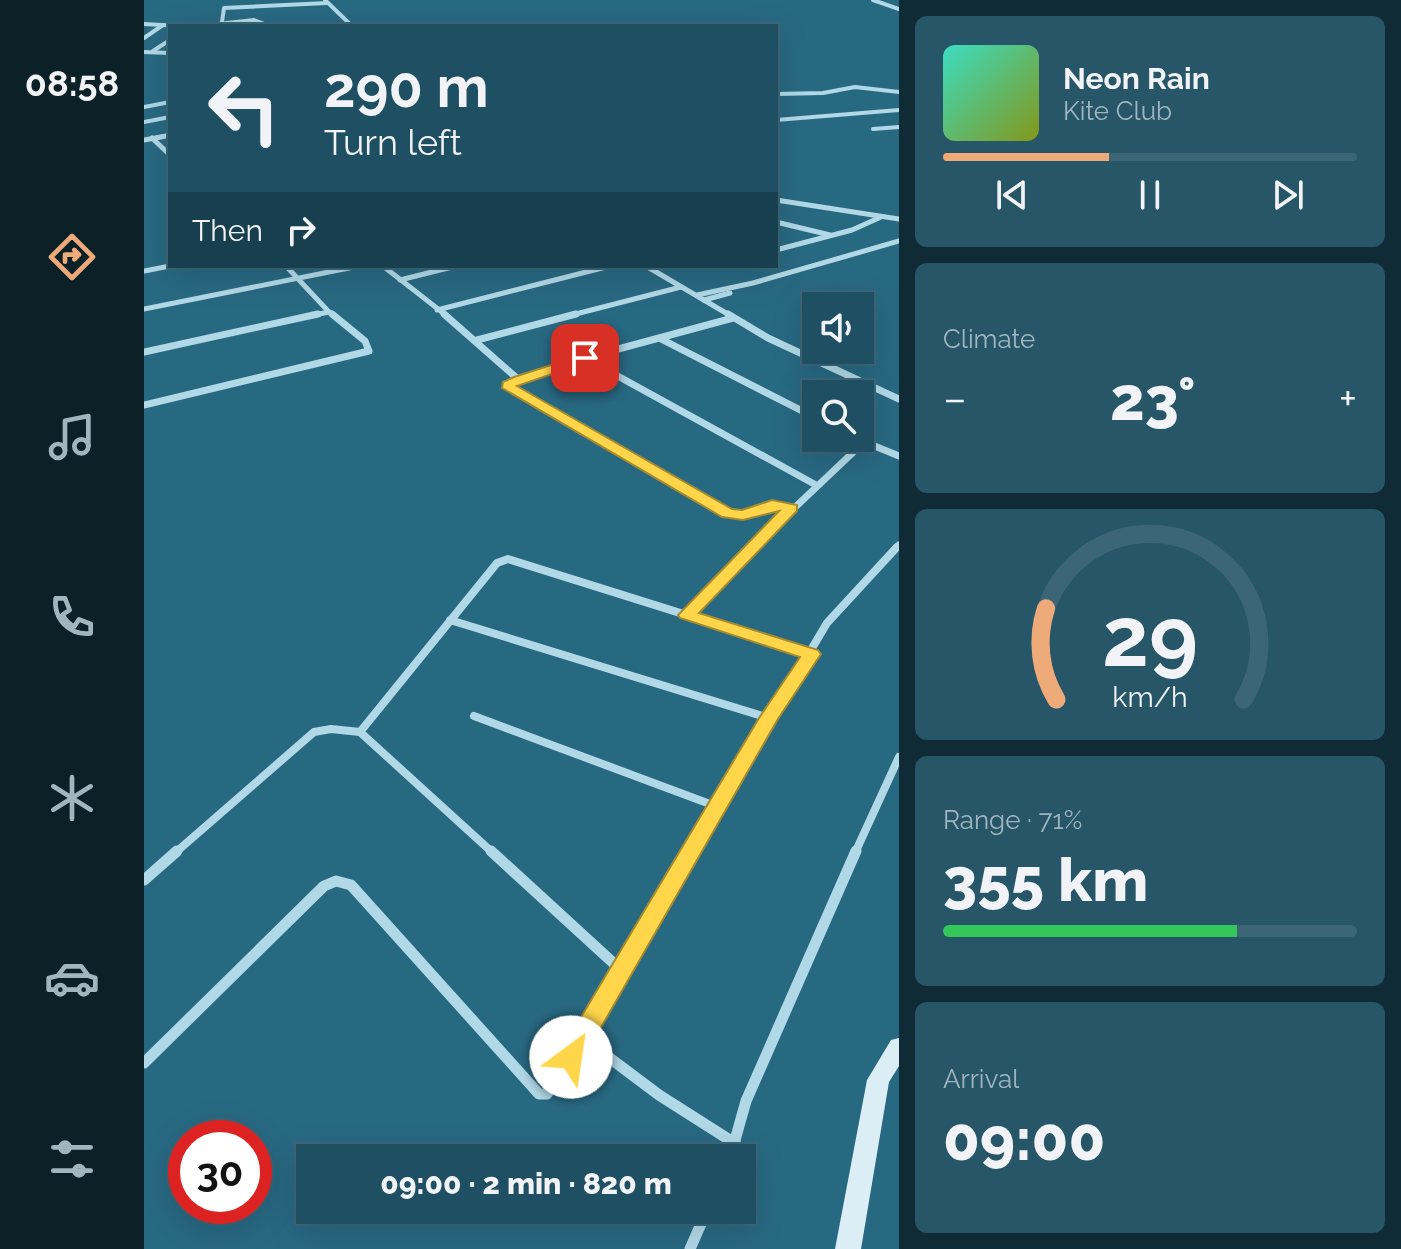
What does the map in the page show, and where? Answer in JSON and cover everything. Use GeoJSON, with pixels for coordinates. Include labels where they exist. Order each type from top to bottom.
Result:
{"type":"FeatureCollection","features":[{"type":"Feature","properties":{"kind":"street"},"geometry":{"type":"LineString","coordinates":[[873,0],[899,9]]}},
{"type":"Feature","properties":{"kind":"street"},"geometry":{"type":"LineString","coordinates":[[222,22],[224,9],[327,2],[350,24]]}},
{"type":"Feature","properties":{"kind":"street"},"geometry":{"type":"LineString","coordinates":[[211,24],[254,20],[265,24]]}},
{"type":"Feature","properties":{"kind":"street"},"geometry":{"type":"LineString","coordinates":[[144,24],[168,25]]}},
{"type":"Feature","properties":{"kind":"street"},"geometry":{"type":"LineString","coordinates":[[144,38],[163,25]]}},
{"type":"Feature","properties":{"kind":"street"},"geometry":{"type":"LineString","coordinates":[[153,52],[168,41]]}},
{"type":"Feature","properties":{"kind":"street"},"geometry":{"type":"LineString","coordinates":[[144,52],[168,53]]}},
{"type":"Feature","properties":{"kind":"street"},"geometry":{"type":"LineString","coordinates":[[778,94],[823,93],[855,87],[899,92]]}},
{"type":"Feature","properties":{"kind":"street"},"geometry":{"type":"LineString","coordinates":[[144,107],[168,102]]}},
{"type":"Feature","properties":{"kind":"street"},"geometry":{"type":"LineString","coordinates":[[778,120],[899,110]]}},
{"type":"Feature","properties":{"kind":"street"},"geometry":{"type":"LineString","coordinates":[[144,122],[168,117]]}},
{"type":"Feature","properties":{"kind":"street"},"geometry":{"type":"LineString","coordinates":[[873,129],[899,127]]}},
{"type":"Feature","properties":{"kind":"street"},"geometry":{"type":"LineString","coordinates":[[144,140],[168,135]]}},
{"type":"Feature","properties":{"kind":"street"},"geometry":{"type":"LineString","coordinates":[[152,138],[168,153]]}},
{"type":"Feature","properties":{"kind":"street"},"geometry":{"type":"LineString","coordinates":[[778,200],[899,219]]}},
{"type":"Feature","properties":{"kind":"street"},"geometry":{"type":"LineString","coordinates":[[778,250],[832,236],[882,217]]}},
{"type":"Feature","properties":{"kind":"street"},"geometry":{"type":"LineString","coordinates":[[778,222],[832,236]]}},
{"type":"Feature","properties":{"kind":"street"},"geometry":{"type":"LineString","coordinates":[[704,300],[899,241]]}},
{"type":"Feature","properties":{"kind":"street"},"geometry":{"type":"LineString","coordinates":[[144,271],[168,266]]}},
{"type":"Feature","properties":{"kind":"street"},"geometry":{"type":"LineString","coordinates":[[144,405],[369,351],[365,341],[329,312],[288,268]]}},
{"type":"Feature","properties":{"kind":"street"},"geometry":{"type":"LineString","coordinates":[[144,309],[350,268]]}},
{"type":"Feature","properties":{"kind":"street"},"geometry":{"type":"LineString","coordinates":[[385,268],[477,340],[519,380]]}},
{"type":"Feature","properties":{"kind":"street"},"geometry":{"type":"LineString","coordinates":[[400,280],[448,268]]}},
{"type":"Feature","properties":{"kind":"street"},"geometry":{"type":"LineString","coordinates":[[437,310],[602,268]]}},
{"type":"Feature","properties":{"kind":"street"},"geometry":{"type":"LineString","coordinates":[[649,268],[768,338],[899,399]]}},
{"type":"Feature","properties":{"kind":"street"},"geometry":{"type":"LineString","coordinates":[[697,295],[753,283]]}},
{"type":"Feature","properties":{"kind":"street"},"geometry":{"type":"LineString","coordinates":[[477,340],[682,287]]}},
{"type":"Feature","properties":{"kind":"street"},"geometry":{"type":"LineString","coordinates":[[144,352],[329,312]]}},
{"type":"Feature","properties":{"kind":"street"},"geometry":{"type":"LineString","coordinates":[[733,318],[585,358],[508,385],[728,514],[743,515],[772,505],[791,508]]}},
{"type":"Feature","properties":{"kind":"street"},"geometry":{"type":"LineString","coordinates":[[660,338],[802,411]]}},
{"type":"Feature","properties":{"kind":"street"},"geometry":{"type":"LineString","coordinates":[[585,358],[816,485]]}},
{"type":"Feature","properties":{"kind":"street"},"geometry":{"type":"LineString","coordinates":[[874,446],[899,456]]}},
{"type":"Feature","properties":{"kind":"street"},"geometry":{"type":"LineString","coordinates":[[687,615],[791,508],[853,452]]}},
{"type":"Feature","properties":{"kind":"street"},"geometry":{"type":"LineString","coordinates":[[144,1063],[324,886],[336,881],[351,885],[539,1094],[547,1094],[827,623],[899,545]]}},
{"type":"Feature","properties":{"kind":"street"},"geometry":{"type":"LineString","coordinates":[[360,732],[367,719],[499,561],[508,559],[811,654]]}},
{"type":"Feature","properties":{"kind":"street"},"geometry":{"type":"LineString","coordinates":[[450,620],[769,718]]}},
{"type":"Feature","properties":{"kind":"street"},"geometry":{"type":"LineString","coordinates":[[474,716],[718,807]]}},
{"type":"Feature","properties":{"kind":"street"},"geometry":{"type":"LineString","coordinates":[[144,880],[314,732],[331,729],[360,732],[621,970]]}},
{"type":"Feature","properties":{"kind":"street"},"geometry":{"type":"LineString","coordinates":[[583,1038],[659,1095],[736,1144],[746,1101],[899,757]]}},
{"type":"Feature","properties":{"kind":"street"},"geometry":{"type":"LineString","coordinates":[[848,1249],[878,1080],[899,1047]]}},
{"type":"Feature","properties":{"kind":"street"},"geometry":{"type":"LineString","coordinates":[[690,1249],[701,1224]]}},
{"type":"Feature","properties":{"kind":"route"},"geometry":{"type":"LineString","coordinates":[[571,1057],[769,718],[811,654],[687,615],[791,508],[772,505],[743,515],[728,514],[509,388],[508,385],[519,380],[585,358]]}}]}
